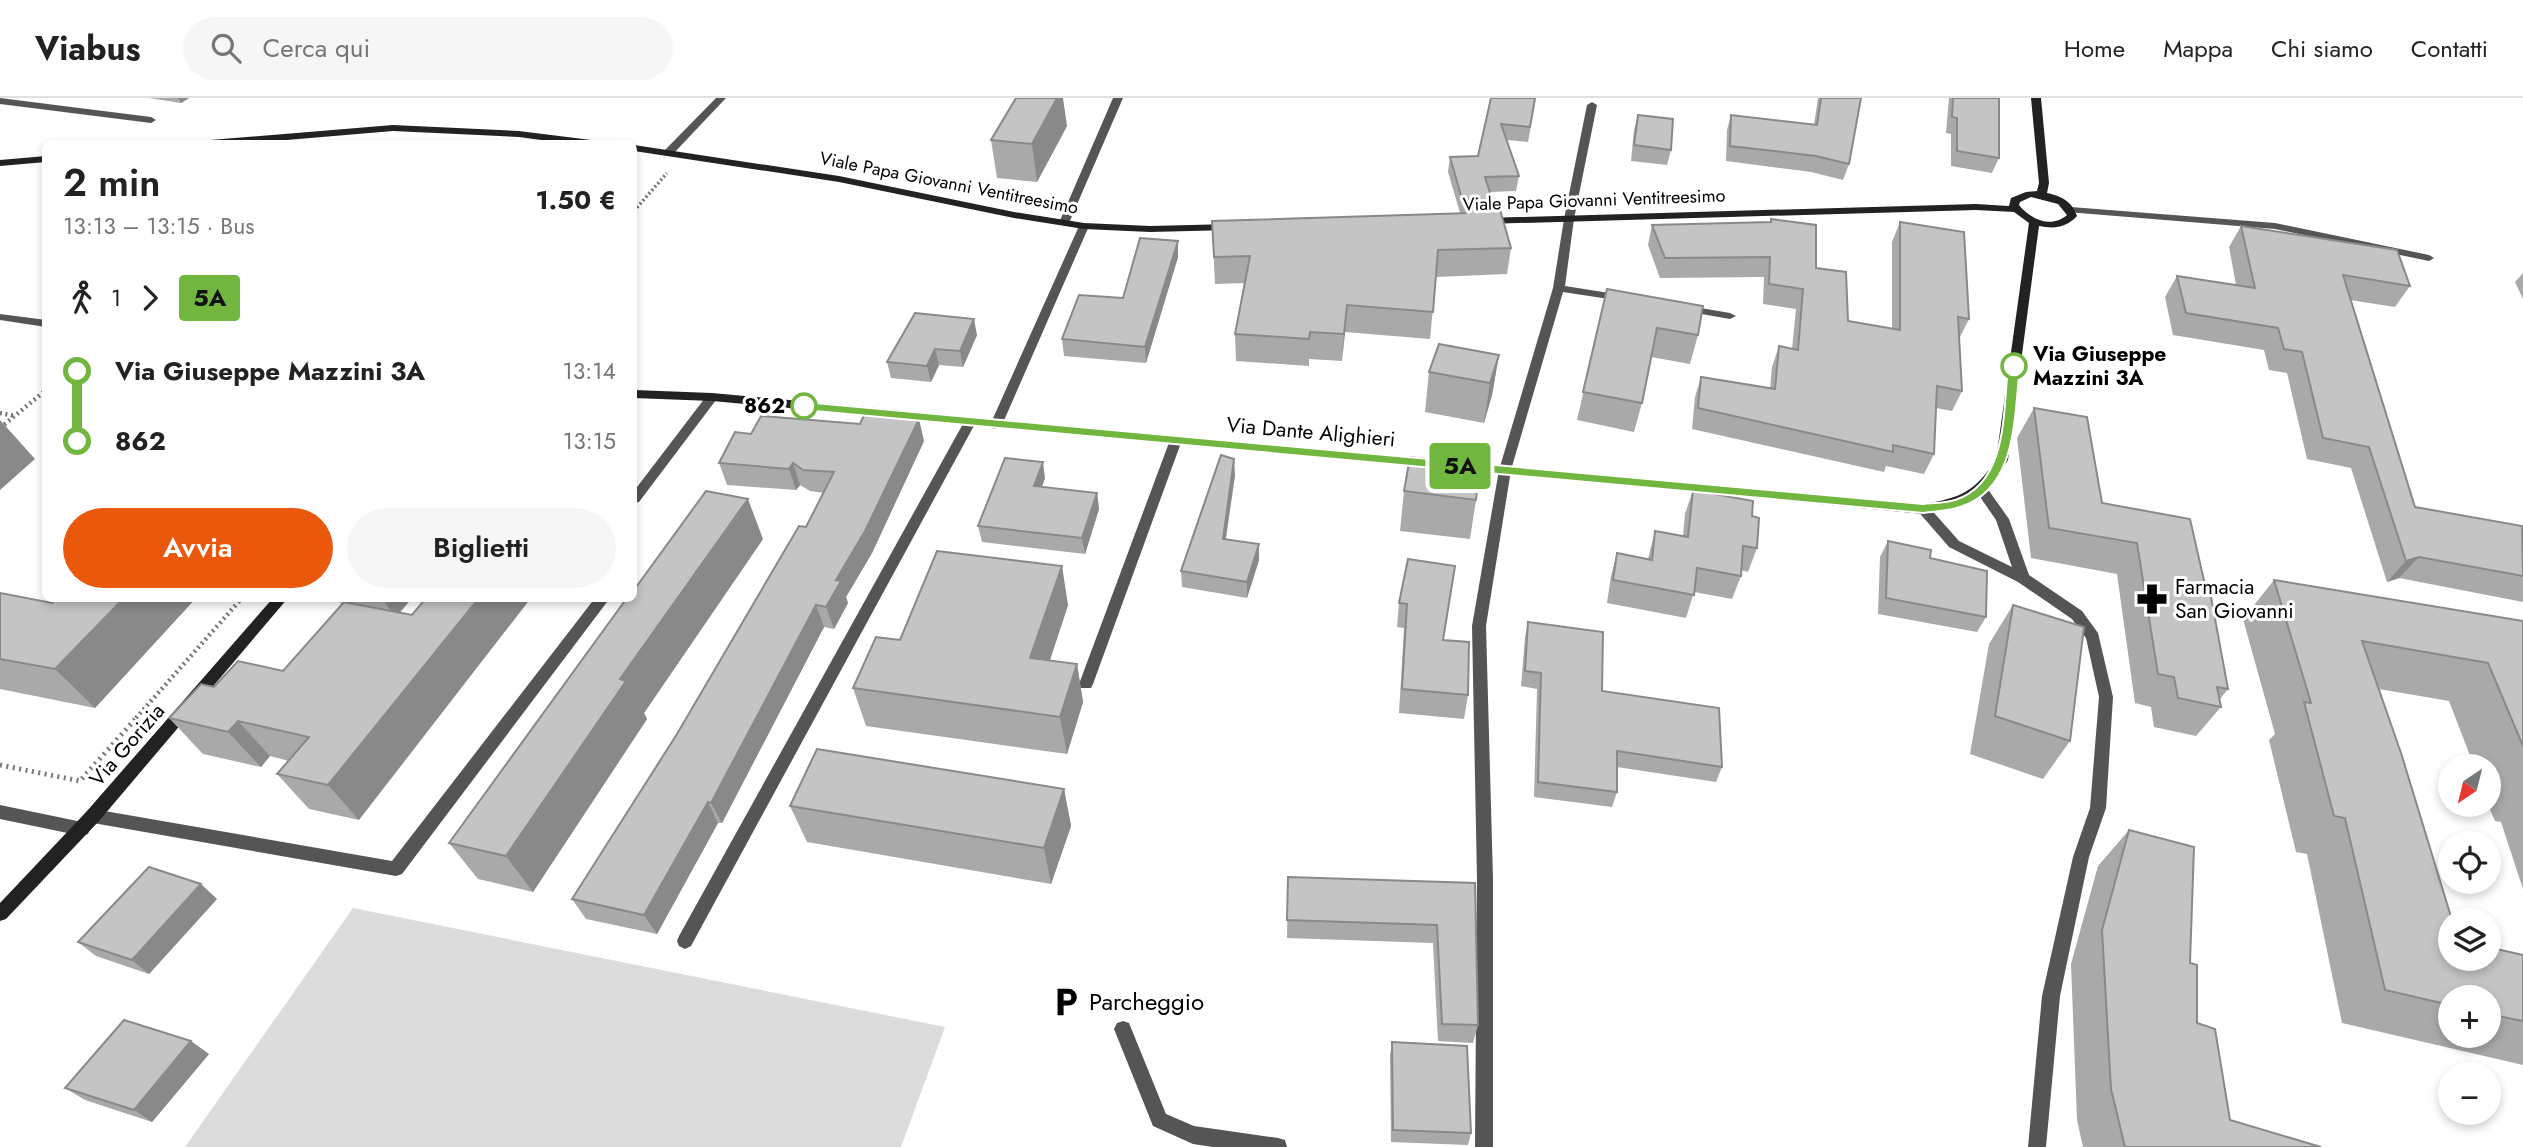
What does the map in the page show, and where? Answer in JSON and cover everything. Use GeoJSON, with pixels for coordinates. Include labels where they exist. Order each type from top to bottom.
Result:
{"type":"FeatureCollection","features":[{"type":"Feature","properties":{"kind":"street"},"geometry":{"type":"LineString","coordinates":[[38,106],[51,98]]}},
{"type":"Feature","properties":{"kind":"street"},"geometry":{"type":"LineString","coordinates":[[669,152],[721,98]]}},
{"type":"Feature","properties":{"kind":"street"},"geometry":{"type":"LineString","coordinates":[[1063,223],[1118,98]]}},
{"type":"Feature","properties":{"kind":"street"},"geometry":{"type":"LineString","coordinates":[[2036,98],[2043,183],[2041,195]]}},
{"type":"Feature","properties":{"kind":"street"},"geometry":{"type":"LineString","coordinates":[[0,100],[151,120]]}},
{"type":"Feature","properties":{"kind":"street"},"geometry":{"type":"LineString","coordinates":[[1484,1147],[1485,879],[1479,626],[1505,470],[1559,288],[1569,219],[1592,105]]}},
{"type":"Feature","properties":{"kind":"street"},"geometry":{"type":"LineString","coordinates":[[247,140],[393,128],[519,134],[567,140]]}},
{"type":"Feature","properties":{"kind":"street","name":"Viale Papa Giovanni Ventitreesimo"},"geometry":{"type":"LineString","coordinates":[[637,148],[839,179],[1084,226],[1150,229],[1248,227]]}},
{"type":"Feature","properties":{"kind":"street"},"geometry":{"type":"LineString","coordinates":[[0,163],[42,159]]}},
{"type":"Feature","properties":{"kind":"street"},"geometry":{"type":"LineString","coordinates":[[2071,210],[2072,216],[2068,222],[2059,225],[2034,222],[2015,209],[2015,200],[2021,196],[2041,195],[2053,198],[2071,210],[2275,226],[2429,258]]}},
{"type":"Feature","properties":{"kind":"street","name":"Viale Papa Giovanni Ventitreesimo"},"geometry":{"type":"LineString","coordinates":[[1471,221],[1976,207],[2015,209]]}},
{"type":"Feature","properties":{"kind":"street"},"geometry":{"type":"LineString","coordinates":[[2023,578],[2002,519],[1982,491],[2002,460],[2034,222]]}},
{"type":"Feature","properties":{"kind":"street"},"geometry":{"type":"LineString","coordinates":[[996,425],[1084,226]]}},
{"type":"Feature","properties":{"kind":"street"},"geometry":{"type":"LineString","coordinates":[[1559,288],[1638,301]]}},
{"type":"Feature","properties":{"kind":"street"},"geometry":{"type":"LineString","coordinates":[[1664,305],[1730,316]]}},
{"type":"Feature","properties":{"kind":"street"},"geometry":{"type":"LineString","coordinates":[[4,317],[42,323]]}},
{"type":"Feature","properties":{"kind":"street","name":"Via Dante Alighieri"},"geometry":{"type":"LineString","coordinates":[[637,394],[712,397],[1923,509],[1958,504],[1982,491]]}},
{"type":"Feature","properties":{"kind":"street"},"geometry":{"type":"LineString","coordinates":[[637,495],[712,397]]}},
{"type":"Feature","properties":{"kind":"street"},"geometry":{"type":"LineString","coordinates":[[685,940],[970,422]]}},
{"type":"Feature","properties":{"kind":"street"},"geometry":{"type":"LineString","coordinates":[[1086,684],[1175,440]]}},
{"type":"Feature","properties":{"kind":"street"},"geometry":{"type":"LineString","coordinates":[[1923,509],[1954,544],[2023,578],[2077,615],[2093,637],[2106,697],[2098,808],[2081,857],[2051,996],[2036,1147]]}},
{"type":"Feature","properties":{"kind":"street","name":"Via Gorizia"},"geometry":{"type":"LineString","coordinates":[[0,914],[87,822],[278,602]]}},
{"type":"Feature","properties":{"kind":"street"},"geometry":{"type":"LineString","coordinates":[[0,812],[87,822],[396,869],[600,602]]}},
{"type":"Feature","properties":{"kind":"street"},"geometry":{"type":"LineString","coordinates":[[1123,1029],[1159,1120],[1193,1135],[1278,1147]]}},
{"type":"Feature","properties":{"kind":"path"},"geometry":{"type":"LineString","coordinates":[[637,208],[670,170]]}},
{"type":"Feature","properties":{"kind":"path"},"geometry":{"type":"LineString","coordinates":[[0,428],[42,393]]}},
{"type":"Feature","properties":{"kind":"path"},"geometry":{"type":"LineString","coordinates":[[0,413],[15,415]]}},
{"type":"Feature","properties":{"kind":"path"},"geometry":{"type":"LineString","coordinates":[[0,765],[80,781],[238,602]]}},
{"type":"Feature","properties":{"kind":"shaded area"},"geometry":{"type":"Polygon","coordinates":[[[353,908],[945,1027],[901,1147],[185,1147],[353,908]]]}},
{"type":"Feature","properties":{"kind":"building"},"geometry":{"type":"Polygon","coordinates":[[[1016,98],[1057,98],[1032,144],[991,140],[1016,98]]]}},
{"type":"Feature","properties":{"kind":"building"},"geometry":{"type":"Polygon","coordinates":[[[1491,98],[1535,98],[1530,127],[1501,124],[1519,176],[1485,177],[1492,199],[1462,199],[1450,157],[1478,156],[1491,98]]]}},
{"type":"Feature","properties":{"kind":"building"},"geometry":{"type":"Polygon","coordinates":[[[1821,98],[1861,98],[1849,164],[1816,156],[1730,146],[1731,115],[1817,125],[1821,98]]]}},
{"type":"Feature","properties":{"kind":"building"},"geometry":{"type":"Polygon","coordinates":[[[1953,98],[1999,98],[1999,158],[1957,151],[1957,118],[1952,117],[1953,98]]]}},
{"type":"Feature","properties":{"kind":"building"},"geometry":{"type":"Polygon","coordinates":[[[1638,115],[1673,119],[1671,150],[1634,145],[1638,115]]]}},
{"type":"Feature","properties":{"kind":"building"},"geometry":{"type":"Polygon","coordinates":[[[1497,199],[1511,248],[1438,250],[1433,312],[1347,305],[1344,334],[1310,332],[1309,339],[1235,334],[1250,256],[1214,257],[1212,221],[1470,213],[1466,200],[1497,199]]]}},
{"type":"Feature","properties":{"kind":"building"},"geometry":{"type":"Polygon","coordinates":[[[1771,219],[1816,225],[1816,268],[1846,272],[1848,321],[1900,330],[1900,222],[1964,232],[1969,319],[1958,317],[1962,391],[1937,386],[1934,454],[1893,445],[1893,452],[1698,408],[1701,377],[1775,389],[1779,346],[1798,350],[1803,289],[1769,284],[1770,257],[1665,258],[1652,225],[1771,222],[1771,219]]]}},
{"type":"Feature","properties":{"kind":"building"},"geometry":{"type":"Polygon","coordinates":[[[2241,226],[2397,250],[2410,286],[2343,275],[2415,507],[2522,526],[2523,576],[2419,557],[2406,561],[2369,447],[2323,438],[2302,352],[2284,349],[2278,328],[2186,313],[2177,276],[2255,288],[2241,226]]]}},
{"type":"Feature","properties":{"kind":"building"},"geometry":{"type":"Polygon","coordinates":[[[1140,238],[1178,241],[1145,347],[1062,339],[1079,295],[1123,298],[1140,238]]]}},
{"type":"Feature","properties":{"kind":"building"},"geometry":{"type":"Polygon","coordinates":[[[1607,289],[1703,306],[1698,335],[1657,328],[1642,403],[1583,392],[1607,289]]]}},
{"type":"Feature","properties":{"kind":"building"},"geometry":{"type":"Polygon","coordinates":[[[915,313],[974,319],[960,351],[935,349],[927,366],[887,362],[915,313]]]}},
{"type":"Feature","properties":{"kind":"building"},"geometry":{"type":"Polygon","coordinates":[[[1439,344],[1499,355],[1490,383],[1429,372],[1439,344]]]}},
{"type":"Feature","properties":{"kind":"building"},"geometry":{"type":"Polygon","coordinates":[[[2034,408],[2087,417],[2102,503],[2190,519],[2205,585],[2209,586],[2228,689],[2217,687],[2221,707],[2178,698],[2174,677],[2158,674],[2137,543],[2049,528],[2034,408]]]}},
{"type":"Feature","properties":{"kind":"building"},"geometry":{"type":"Polygon","coordinates":[[[865,413],[919,419],[865,531],[836,580],[841,581],[826,607],[816,605],[711,803],[708,802],[644,915],[572,899],[677,734],[799,526],[806,527],[834,472],[803,470],[793,463],[789,469],[719,463],[735,432],[751,434],[761,416],[860,424],[865,413]]]}},
{"type":"Feature","properties":{"kind":"building"},"geometry":{"type":"Polygon","coordinates":[[[1455,449],[1481,452],[1476,500],[1404,491],[1410,457],[1453,462],[1455,449]]]}},
{"type":"Feature","properties":{"kind":"building"},"geometry":{"type":"Polygon","coordinates":[[[1221,455],[1234,459],[1223,539],[1259,544],[1247,582],[1181,571],[1221,455]]]}},
{"type":"Feature","properties":{"kind":"building"},"geometry":{"type":"Polygon","coordinates":[[[1005,458],[1043,462],[1034,486],[1097,493],[1082,538],[978,526],[1005,458]]]}},
{"type":"Feature","properties":{"kind":"building"},"geometry":{"type":"Polygon","coordinates":[[[1693,490],[1753,501],[1752,516],[1759,518],[1757,548],[1743,546],[1741,576],[1697,568],[1694,595],[1613,580],[1617,553],[1652,560],[1655,531],[1688,537],[1693,490]]]}},
{"type":"Feature","properties":{"kind":"building"},"geometry":{"type":"Polygon","coordinates":[[[706,491],[748,499],[620,679],[626,681],[506,856],[449,843],[624,602],[637,602],[637,586],[706,491]]]}},
{"type":"Feature","properties":{"kind":"building"},"geometry":{"type":"Polygon","coordinates":[[[1888,541],[1931,550],[1930,558],[1987,571],[1986,617],[1886,598],[1888,541]]]}},
{"type":"Feature","properties":{"kind":"building"},"geometry":{"type":"Polygon","coordinates":[[[937,551],[1062,566],[1030,658],[1077,664],[1060,717],[853,688],[876,637],[900,640],[937,551]]]}},
{"type":"Feature","properties":{"kind":"building"},"geometry":{"type":"Polygon","coordinates":[[[1408,559],[1455,566],[1443,640],[1469,642],[1468,695],[1402,689],[1407,604],[1399,603],[1408,559]]]}},
{"type":"Feature","properties":{"kind":"building"},"geometry":{"type":"Polygon","coordinates":[[[2274,580],[2523,621],[2523,746],[2488,663],[2362,641],[2401,753],[2438,874],[2438,894],[2444,894],[2448,908],[2438,908],[2438,971],[2501,971],[2501,950],[2523,955],[2523,1021],[2501,1017],[2501,985],[2438,985],[2438,1002],[2385,990],[2345,818],[2334,816],[2304,702],[2311,703],[2274,580]]]}},
{"type":"Feature","properties":{"kind":"building"},"geometry":{"type":"Polygon","coordinates":[[[0,593],[52,603],[120,602],[55,669],[0,659],[0,593]]]}},
{"type":"Feature","properties":{"kind":"building"},"geometry":{"type":"Polygon","coordinates":[[[344,602],[412,615],[423,602],[476,602],[328,785],[277,774],[309,737],[238,721],[228,732],[169,718],[201,684],[214,687],[238,661],[283,671],[344,602]]]}},
{"type":"Feature","properties":{"kind":"building"},"geometry":{"type":"Polygon","coordinates":[[[2013,605],[2084,627],[2070,741],[1995,716],[2013,605]]]}},
{"type":"Feature","properties":{"kind":"building"},"geometry":{"type":"Polygon","coordinates":[[[1528,622],[1603,632],[1602,691],[1719,708],[1722,767],[1617,751],[1617,792],[1538,782],[1541,673],[1525,671],[1528,622]]]}},
{"type":"Feature","properties":{"kind":"building"},"geometry":{"type":"Polygon","coordinates":[[[817,749],[1064,789],[1044,848],[790,806],[817,749]]]}},
{"type":"Feature","properties":{"kind":"building"},"geometry":{"type":"Polygon","coordinates":[[[2129,830],[2194,847],[2190,963],[2197,965],[2197,1023],[2215,1029],[2230,1120],[2321,1147],[2125,1147],[2111,1089],[2102,930],[2129,830]]]}},
{"type":"Feature","properties":{"kind":"building"},"geometry":{"type":"Polygon","coordinates":[[[149,867],[201,884],[132,960],[78,942],[149,867]]]}},
{"type":"Feature","properties":{"kind":"building"},"geometry":{"type":"Polygon","coordinates":[[[1288,877],[1475,883],[1478,1025],[1442,1024],[1437,925],[1287,920],[1288,877]]]}},
{"type":"Feature","properties":{"kind":"building"},"geometry":{"type":"Polygon","coordinates":[[[124,1020],[191,1041],[134,1110],[65,1088],[124,1020]]]}},
{"type":"Feature","properties":{"kind":"building"},"geometry":{"type":"Polygon","coordinates":[[[1392,1042],[1467,1046],[1471,1133],[1393,1130],[1392,1042]]]}},
{"type":"Feature","properties":{"kind":"bus line","name":"5A"},"geometry":{"type":"LineString","coordinates":[[804,406],[1923,509],[1958,504],[1982,491],[2002,460],[2014,366]]}},
{"type":"Feature","properties":{"kind":"place","name":"Via Giuseppe Mazzini 3A"},"geometry":{"type":"Point","coordinates":[2014,366]}},
{"type":"Feature","properties":{"kind":"place","name":"862"},"geometry":{"type":"Point","coordinates":[804,406]}},
{"type":"Feature","properties":{"kind":"place","name":"Farmacia San Giovanni"},"geometry":{"type":"Point","coordinates":[2152,599]}},
{"type":"Feature","properties":{"kind":"place","name":"Parcheggio"},"geometry":{"type":"Point","coordinates":[1066,1002]}}]}
